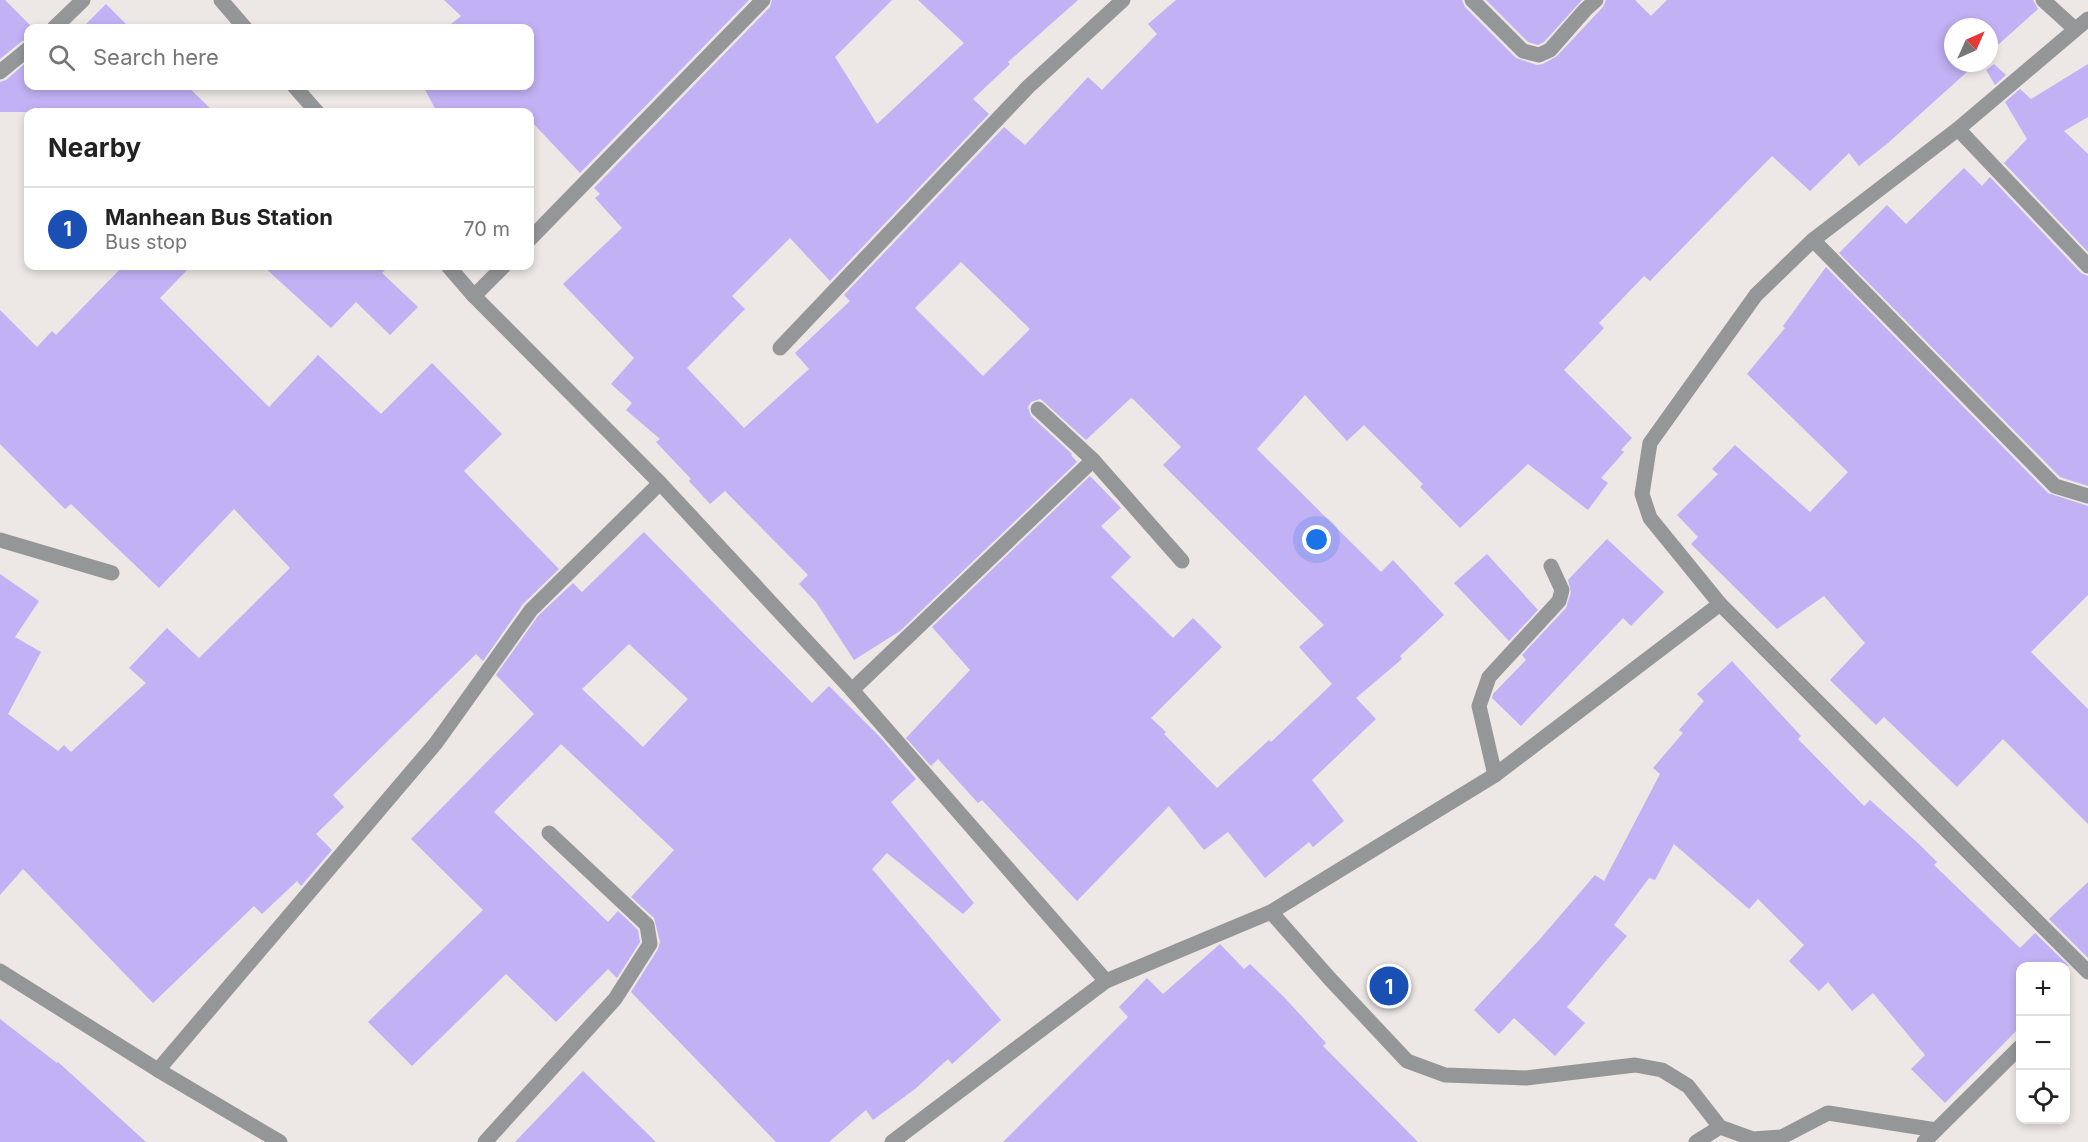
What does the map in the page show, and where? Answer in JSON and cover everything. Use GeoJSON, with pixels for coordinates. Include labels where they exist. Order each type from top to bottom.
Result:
{"type":"FeatureCollection","features":[{"type":"Feature","properties":{"kind":"street"},"geometry":{"type":"LineString","coordinates":[[58,24],[83,0]]}},
{"type":"Feature","properties":{"kind":"street"},"geometry":{"type":"LineString","coordinates":[[221,0],[242,24]]}},
{"type":"Feature","properties":{"kind":"street"},"geometry":{"type":"LineString","coordinates":[[534,235],[763,0]]}},
{"type":"Feature","properties":{"kind":"street"},"geometry":{"type":"LineString","coordinates":[[780,348],[1028,87],[1123,0]]}},
{"type":"Feature","properties":{"kind":"street"},"geometry":{"type":"LineString","coordinates":[[1472,0],[1523,51],[1539,55],[1550,50],[1596,0]]}},
{"type":"Feature","properties":{"kind":"street"},"geometry":{"type":"LineString","coordinates":[[2043,0],[2075,29]]}},
{"type":"Feature","properties":{"kind":"street"},"geometry":{"type":"LineString","coordinates":[[2088,19],[1958,129],[1813,240],[1756,295],[1650,443],[1642,494],[1650,518],[1720,604],[2088,972]]}},
{"type":"Feature","properties":{"kind":"street"},"geometry":{"type":"LineString","coordinates":[[0,72],[24,52]]}},
{"type":"Feature","properties":{"kind":"street"},"geometry":{"type":"LineString","coordinates":[[298,90],[313,108]]}},
{"type":"Feature","properties":{"kind":"street"},"geometry":{"type":"LineString","coordinates":[[1958,129],[2088,266]]}},
{"type":"Feature","properties":{"kind":"street"},"geometry":{"type":"LineString","coordinates":[[1813,240],[2055,486],[2088,496]]}},
{"type":"Feature","properties":{"kind":"street"},"geometry":{"type":"LineString","coordinates":[[451,270],[474,296],[660,483],[852,690],[1106,981]]}},
{"type":"Feature","properties":{"kind":"street"},"geometry":{"type":"LineString","coordinates":[[474,296],[500,270]]}},
{"type":"Feature","properties":{"kind":"street"},"geometry":{"type":"LineString","coordinates":[[1038,409],[1093,460],[1182,561]]}},
{"type":"Feature","properties":{"kind":"street"},"geometry":{"type":"LineString","coordinates":[[852,690],[1093,460]]}},
{"type":"Feature","properties":{"kind":"street"},"geometry":{"type":"LineString","coordinates":[[158,1070],[436,743],[531,610],[660,483]]}},
{"type":"Feature","properties":{"kind":"street"},"geometry":{"type":"LineString","coordinates":[[0,540],[112,573]]}},
{"type":"Feature","properties":{"kind":"street"},"geometry":{"type":"LineString","coordinates":[[1495,775],[1479,706],[1489,677],[1559,601],[1562,590],[1551,566]]}},
{"type":"Feature","properties":{"kind":"street"},"geometry":{"type":"LineString","coordinates":[[892,1142],[1106,981],[1271,912],[1495,775],[1720,604]]}},
{"type":"Feature","properties":{"kind":"street"},"geometry":{"type":"LineString","coordinates":[[485,1142],[615,999],[650,944],[647,925],[549,834]]}},
{"type":"Feature","properties":{"kind":"street"},"geometry":{"type":"LineString","coordinates":[[1271,912],[1329,979],[1407,1061],[1445,1076],[1526,1077],[1635,1065],[1662,1070],[1688,1086],[1720,1127],[1753,1140],[1782,1137],[1828,1113],[1936,1130]]}},
{"type":"Feature","properties":{"kind":"street"},"geometry":{"type":"LineString","coordinates":[[0,971],[158,1070],[280,1142]]}},
{"type":"Feature","properties":{"kind":"street"},"geometry":{"type":"LineString","coordinates":[[1924,1142],[2016,1051]]}},
{"type":"Feature","properties":{"kind":"street"},"geometry":{"type":"LineString","coordinates":[[1696,1142],[1720,1127]]}},
{"type":"Feature","properties":{"kind":"building"},"geometry":{"type":"Polygon","coordinates":[[[0,0],[5,0],[29,24],[24,24],[24,41],[0,59],[0,0]]]}},
{"type":"Feature","properties":{"kind":"building"},"geometry":{"type":"Polygon","coordinates":[[[444,0],[749,0],[580,173],[534,124],[534,108],[435,108],[425,90],[534,90],[534,24],[451,24],[461,16],[444,0]]]}},
{"type":"Feature","properties":{"kind":"building"},"geometry":{"type":"Polygon","coordinates":[[[772,0],[892,0],[835,57],[877,124],[964,43],[918,0],[1078,0],[1008,62],[1010,64],[973,99],[989,114],[830,281],[790,238],[732,296],[745,309],[687,368],[744,428],[809,369],[795,353],[850,301],[844,295],[1004,127],[1025,145],[1088,77],[1102,90],[1157,34],[1148,24],[1176,0],[1462,0],[1465,7],[1516,58],[1537,65],[1557,56],[1603,7],[1606,0],[1635,0],[1651,16],[1667,0],[2033,0],[2038,9],[1998,45],[1998,18],[1944,18],[1944,72],[1967,72],[1888,143],[1859,166],[1849,153],[1810,191],[1772,156],[1650,281],[1644,276],[1599,323],[1604,328],[1564,370],[1632,438],[1621,450],[1624,452],[1601,478],[1608,483],[1588,510],[1528,464],[1460,528],[1420,487],[1423,484],[1364,425],[1347,441],[1305,395],[1257,449],[1381,572],[1393,560],[1444,615],[1400,656],[1402,659],[1356,698],[1376,719],[1312,780],[1344,821],[1313,847],[1309,842],[1265,878],[1228,832],[1204,850],[1169,806],[1077,901],[982,800],[978,803],[938,759],[931,766],[906,738],[970,670],[932,627],[1090,476],[1121,508],[1101,526],[1131,557],[1111,577],[1173,638],[1193,618],[1222,647],[1151,718],[1217,788],[1269,740],[1271,742],[1332,684],[1299,647],[1324,625],[1163,465],[1181,447],[1131,398],[1086,440],[1040,399],[1031,402],[1028,407],[1031,416],[1072,454],[1077,462],[900,631],[854,660],[816,602],[799,584],[808,575],[725,491],[710,504],[689,481],[691,479],[656,442],[660,439],[626,410],[632,403],[611,384],[634,358],[563,284],[622,228],[595,198],[600,194],[594,188],[770,7],[772,0]],[[961,262],[915,308],[983,376],[1030,329],[961,262]]]}},
{"type":"Feature","properties":{"kind":"building"},"geometry":{"type":"Polygon","coordinates":[[[1486,0],[1582,0],[1544,42],[1538,45],[1528,42],[1486,0]]]}},
{"type":"Feature","properties":{"kind":"building"},"geometry":{"type":"Polygon","coordinates":[[[106,4],[126,24],[86,24],[106,4]]]}},
{"type":"Feature","properties":{"kind":"building"},"geometry":{"type":"Polygon","coordinates":[[[24,64],[24,90],[191,90],[210,108],[24,108],[24,112],[0,112],[0,82],[6,80],[24,64]]]}},
{"type":"Feature","properties":{"kind":"building"},"geometry":{"type":"Polygon","coordinates":[[[2088,64],[2088,117],[2064,131],[2088,154],[2088,252],[2004,163],[2027,139],[2005,102],[2020,89],[2031,99],[2088,64]]]}},
{"type":"Feature","properties":{"kind":"building"},"geometry":{"type":"Polygon","coordinates":[[[1998,68],[2006,75],[1995,85],[1987,72],[1998,72],[1998,68]]]}},
{"type":"Feature","properties":{"kind":"building"},"geometry":{"type":"Polygon","coordinates":[[[1964,168],[1982,186],[1990,177],[2081,273],[2088,276],[2088,486],[2060,477],[1839,253],[1887,205],[1906,224],[1964,168]]]}},
{"type":"Feature","properties":{"kind":"building"},"geometry":{"type":"Polygon","coordinates":[[[1826,267],[2048,493],[2088,506],[2088,595],[2031,652],[2088,709],[2088,824],[2003,739],[1957,787],[1884,717],[1876,725],[1830,680],[1865,643],[1824,596],[1777,629],[1691,544],[1698,537],[1677,515],[1718,474],[1712,469],[1735,445],[1810,512],[1848,472],[1747,374],[1785,328],[1783,326],[1826,267]]]}},
{"type":"Feature","properties":{"kind":"building"},"geometry":{"type":"Polygon","coordinates":[[[119,270],[187,270],[160,298],[269,407],[318,355],[381,414],[432,363],[502,434],[464,471],[559,569],[523,604],[483,661],[476,654],[333,795],[344,807],[316,834],[332,850],[301,886],[297,881],[262,914],[254,906],[153,1003],[23,869],[0,895],[0,574],[39,601],[15,637],[41,652],[8,714],[58,751],[64,745],[71,752],[146,683],[129,668],[167,628],[199,658],[290,568],[234,509],[159,588],[71,504],[65,509],[0,444],[0,310],[37,347],[52,331],[56,335],[119,270]]]}},
{"type":"Feature","properties":{"kind":"building"},"geometry":{"type":"Polygon","coordinates":[[[267,270],[385,270],[382,273],[418,307],[390,335],[356,302],[331,328],[267,270]]]}},
{"type":"Feature","properties":{"kind":"building"},"geometry":{"type":"Polygon","coordinates":[[[644,532],[812,703],[829,686],[879,736],[916,779],[891,802],[974,903],[963,914],[887,853],[872,869],[1001,1020],[952,1064],[948,1059],[915,1089],[873,1120],[866,1110],[829,1142],[776,1142],[631,992],[660,942],[654,918],[631,897],[674,850],[561,744],[494,812],[608,922],[618,911],[638,930],[640,942],[617,978],[608,969],[556,1022],[506,974],[412,1066],[368,1022],[483,910],[411,839],[534,714],[496,675],[538,616],[573,583],[582,592],[644,532]],[[629,644],[582,689],[643,747],[688,699],[629,644]]]}},
{"type":"Feature","properties":{"kind":"building"},"geometry":{"type":"Polygon","coordinates":[[[1607,539],[1664,592],[1631,626],[1623,618],[1521,726],[1492,698],[1493,694],[1526,660],[1522,655],[1566,608],[1571,592],[1568,580],[1607,539]]]}},
{"type":"Feature","properties":{"kind":"building"},"geometry":{"type":"Polygon","coordinates":[[[1487,554],[1538,610],[1509,641],[1454,583],[1487,554]]]}},
{"type":"Feature","properties":{"kind":"building"},"geometry":{"type":"Polygon","coordinates":[[[1732,661],[1801,736],[1798,739],[1864,806],[1870,800],[1919,844],[1937,862],[1934,865],[2020,948],[2035,933],[2065,962],[2016,962],[2016,1031],[1945,1103],[1911,1069],[1925,1055],[1873,993],[1852,1011],[1828,982],[1819,991],[1789,961],[1804,945],[1758,899],[1749,909],[1674,844],[1655,880],[1649,878],[1614,925],[1627,936],[1567,1007],[1585,1023],[1555,1056],[1514,1018],[1499,1034],[1474,1010],[1595,875],[1604,881],[1660,774],[1653,768],[1683,733],[1679,730],[1704,701],[1697,694],[1732,661]]]}},
{"type":"Feature","properties":{"kind":"building"},"geometry":{"type":"Polygon","coordinates":[[[2088,882],[2088,958],[2049,919],[2088,882]]]}},
{"type":"Feature","properties":{"kind":"building"},"geometry":{"type":"Polygon","coordinates":[[[1220,944],[1244,969],[1250,964],[1284,997],[1326,1043],[1323,1046],[1418,1142],[1003,1142],[1128,1017],[1119,1007],[1147,978],[1163,994],[1220,944]]]}},
{"type":"Feature","properties":{"kind":"building"},"geometry":{"type":"Polygon","coordinates":[[[0,1019],[58,1062],[146,1142],[0,1142],[0,1019]]]}},
{"type":"Feature","properties":{"kind":"building"},"geometry":{"type":"Polygon","coordinates":[[[583,1071],[656,1142],[515,1142],[583,1071]]]}},
{"type":"Feature","properties":{"kind":"place","name":"Manhean Bus Station"},"geometry":{"type":"Point","coordinates":[1389,986]}}]}
